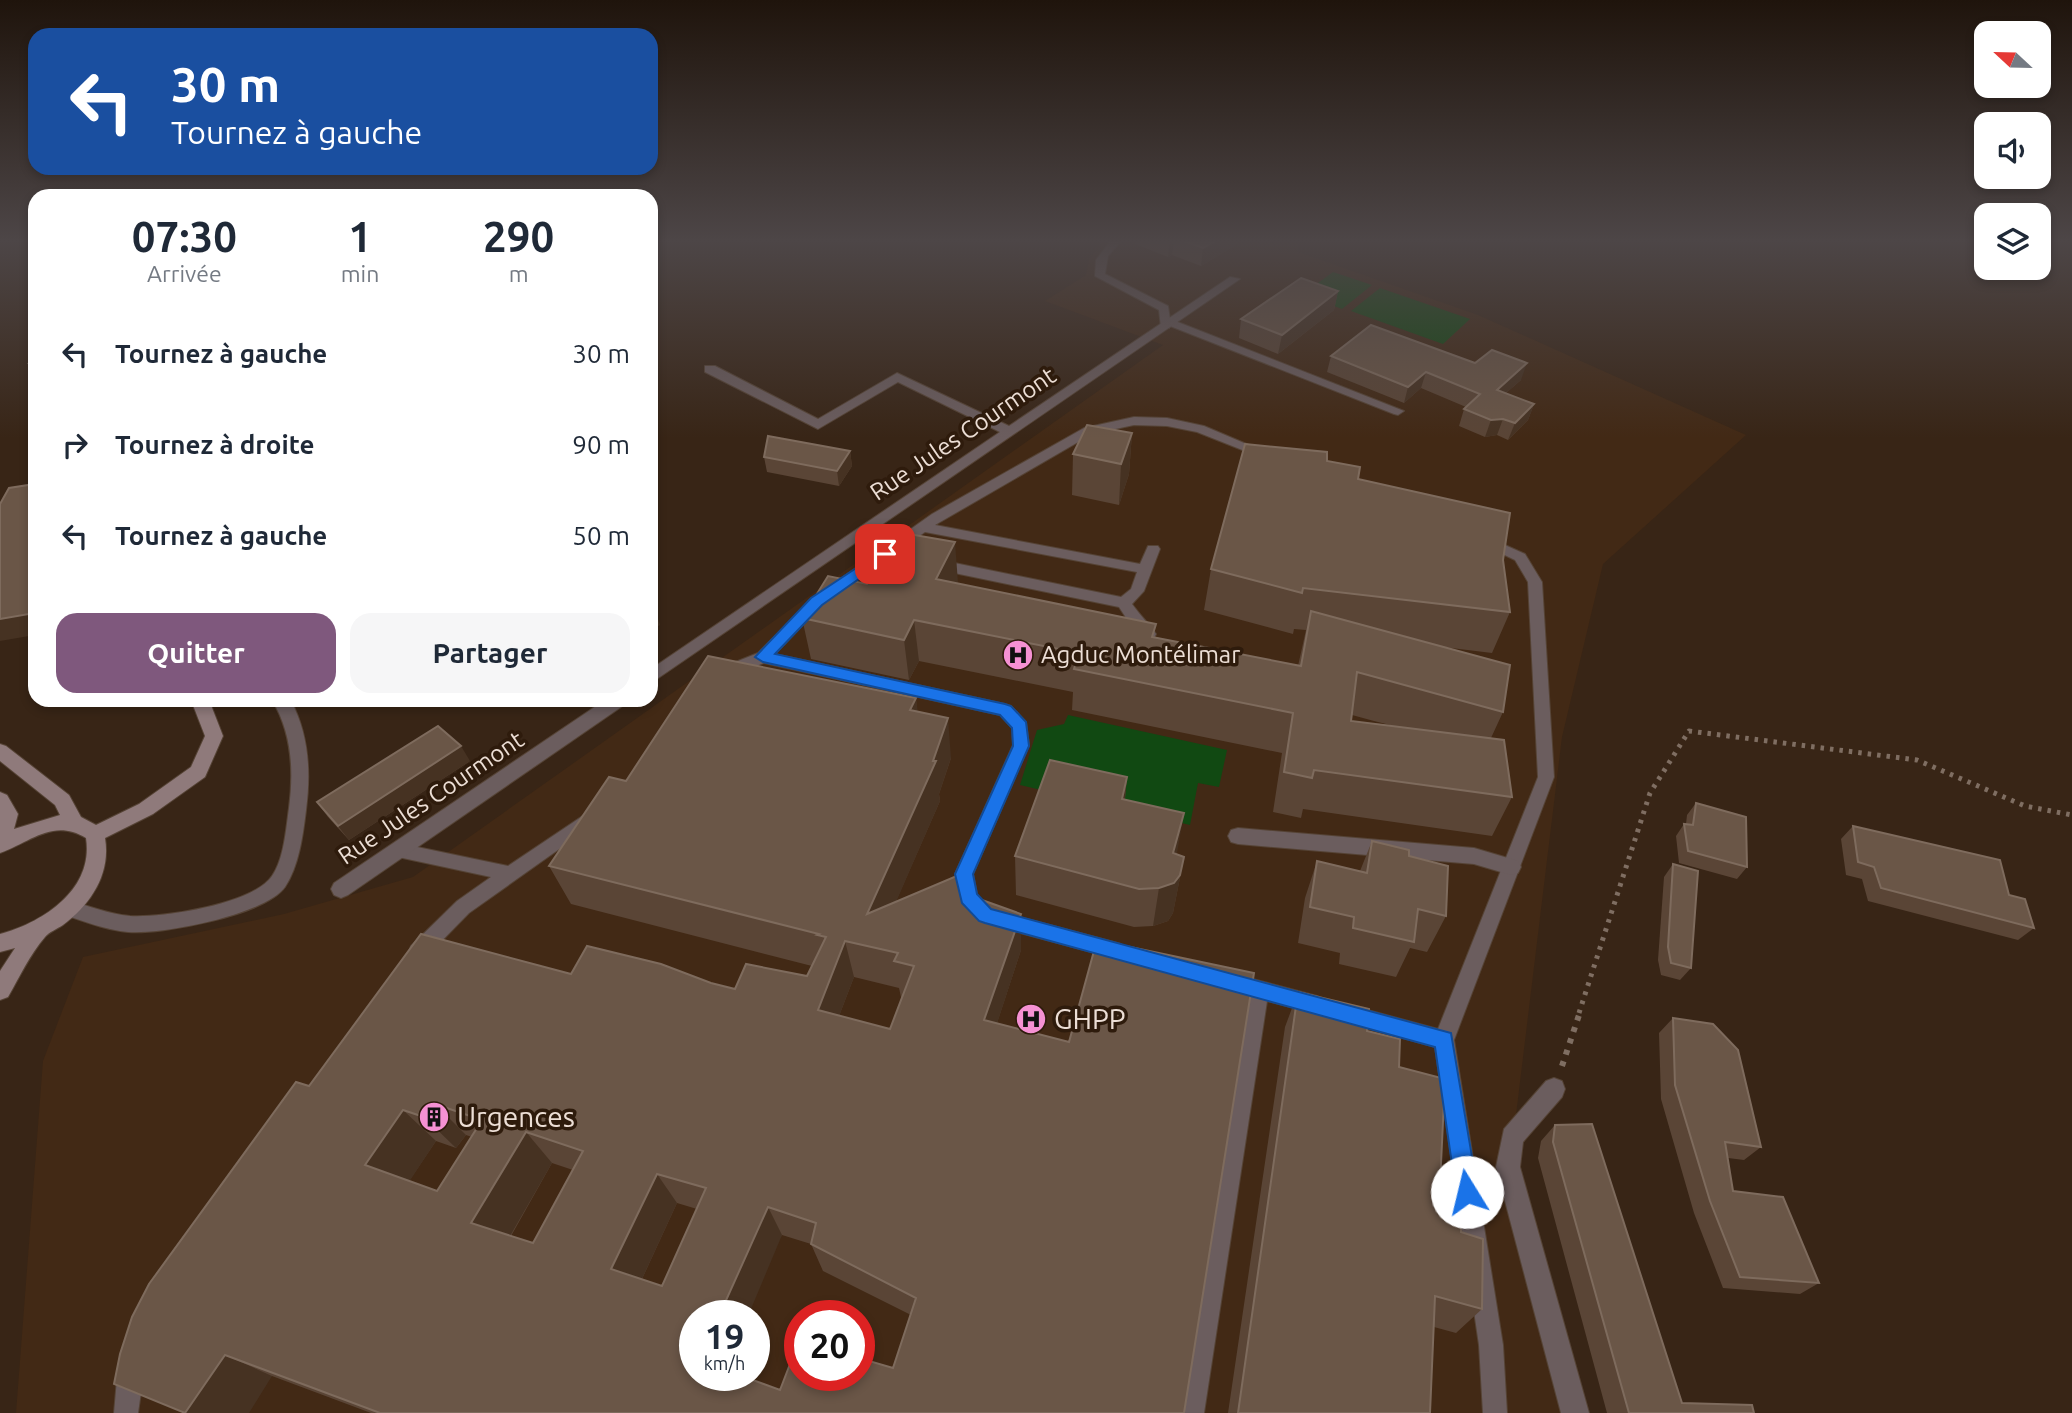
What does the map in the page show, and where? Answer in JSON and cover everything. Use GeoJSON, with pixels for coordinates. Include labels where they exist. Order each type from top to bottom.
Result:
{"type":"FeatureCollection","features":[{"type":"Feature","properties":{"kind":"main road"},"geometry":{"type":"LineString","coordinates":[[95,834],[146,809],[198,772],[214,736],[203,707]]}},
{"type":"Feature","properties":{"kind":"main road"},"geometry":{"type":"LineString","coordinates":[[0,751],[62,800],[74,823],[95,834],[100,849],[97,867],[87,887],[68,908],[37,931],[14,941],[0,943]]}},
{"type":"Feature","properties":{"kind":"main road"},"geometry":{"type":"LineString","coordinates":[[0,800],[8,814],[1,845]]}},
{"type":"Feature","properties":{"kind":"main road"},"geometry":{"type":"LineString","coordinates":[[1,845],[39,828],[74,823]]}},
{"type":"Feature","properties":{"kind":"main road"},"geometry":{"type":"LineString","coordinates":[[0,989],[37,931]]}},
{"type":"Feature","properties":{"kind":"street","name":"Rue Jules Courmont"},"geometry":{"type":"LineString","coordinates":[[658,672],[1194,306]]}},
{"type":"Feature","properties":{"kind":"street"},"geometry":{"type":"LineString","coordinates":[[710,369],[818,425],[897,377],[1011,432]]}},
{"type":"Feature","properties":{"kind":"street","name":"Rue Jules Courmont"},"geometry":{"type":"LineString","coordinates":[[341,889],[608,707]]}},
{"type":"Feature","properties":{"kind":"street"},"geometry":{"type":"LineString","coordinates":[[1238,836],[1474,856],[1511,867]]}},
{"type":"Feature","properties":{"kind":"street"},"geometry":{"type":"LineString","coordinates":[[1554,1089],[1512,1137],[1508,1167],[1575,1413]]}},
{"type":"Feature","properties":{"kind":"lane"},"geometry":{"type":"LineString","coordinates":[[1160,306],[1164,308],[1168,324],[1398,411]]}},
{"type":"Feature","properties":{"kind":"lane"},"geometry":{"type":"LineString","coordinates":[[708,679],[763,657],[817,602],[923,527],[1088,431],[1134,421],[1167,422],[1200,429],[1275,458]]}},
{"type":"Feature","properties":{"kind":"lane"},"geometry":{"type":"LineString","coordinates":[[923,527],[1145,569]]}},
{"type":"Feature","properties":{"kind":"lane"},"geometry":{"type":"LineString","coordinates":[[1475,536],[1520,557],[1535,582],[1546,776],[1444,1040],[1490,1345],[1495,1413]]}},
{"type":"Feature","properties":{"kind":"lane"},"geometry":{"type":"LineString","coordinates":[[1124,603],[1137,591],[1153,549]]}},
{"type":"Feature","properties":{"kind":"lane"},"geometry":{"type":"LineString","coordinates":[[885,554],[1124,603],[1141,629],[1165,642]]}},
{"type":"Feature","properties":{"kind":"lane"},"geometry":{"type":"LineString","coordinates":[[763,657],[1005,710],[1020,726],[1021,746],[964,874],[969,897],[985,915],[1128,954]]}},
{"type":"Feature","properties":{"kind":"lane"},"geometry":{"type":"LineString","coordinates":[[68,908],[111,921],[135,924],[209,915],[245,902],[277,884],[294,841],[300,756],[286,707]]}},
{"type":"Feature","properties":{"kind":"lane"},"geometry":{"type":"LineString","coordinates":[[409,961],[463,906],[605,807]]}},
{"type":"Feature","properties":{"kind":"lane"},"geometry":{"type":"LineString","coordinates":[[398,850],[510,874]]}},
{"type":"Feature","properties":{"kind":"lane"},"geometry":{"type":"LineString","coordinates":[[1206,975],[1444,1040]]}},
{"type":"Feature","properties":{"kind":"lane"},"geometry":{"type":"LineString","coordinates":[[1192,1413],[1259,989]]}},
{"type":"Feature","properties":{"kind":"lane"},"geometry":{"type":"LineString","coordinates":[[126,1413],[129,1380],[138,1356]]}},
{"type":"Feature","properties":{"kind":"path"},"geometry":{"type":"LineString","coordinates":[[1554,1089],[1650,793],[1689,731],[1917,760],[2025,806],[2072,815]]}},
{"type":"Feature","properties":{"kind":"shaded area"},"geometry":{"type":"Polygon","coordinates":[[[1058,306],[1452,306],[1478,315],[1746,435],[1603,564],[1562,737],[1511,1156],[1579,1413],[16,1413],[43,1061],[83,957],[284,914],[413,877],[653,707],[658,707],[658,703],[1163,345],[1058,306]]]}},
{"type":"Feature","properties":{"kind":"green space"},"geometry":{"type":"Polygon","coordinates":[[[1357,306],[1432,306],[1470,319],[1443,344],[1351,311],[1357,306]]]}},
{"type":"Feature","properties":{"kind":"green space"},"geometry":{"type":"Polygon","coordinates":[[[1068,715],[1227,750],[1219,787],[1198,783],[1190,825],[1020,785],[1037,730],[1064,724],[1068,715]]]}},
{"type":"Feature","properties":{"kind":"building"},"geometry":{"type":"Polygon","coordinates":[[[1260,306],[1319,306],[1282,335],[1241,319],[1260,306]]]}},
{"type":"Feature","properties":{"kind":"building"},"geometry":{"type":"Polygon","coordinates":[[[1371,325],[1475,363],[1492,350],[1527,363],[1497,390],[1534,404],[1515,423],[1503,419],[1491,420],[1464,409],[1480,394],[1426,372],[1408,387],[1331,356],[1371,325]]]}},
{"type":"Feature","properties":{"kind":"building"},"geometry":{"type":"Polygon","coordinates":[[[1087,425],[1132,433],[1121,464],[1073,454],[1087,425]]]}},
{"type":"Feature","properties":{"kind":"building"},"geometry":{"type":"Polygon","coordinates":[[[768,436],[850,451],[837,471],[764,457],[768,436]]]}},
{"type":"Feature","properties":{"kind":"building"},"geometry":{"type":"Polygon","coordinates":[[[1245,444],[1327,452],[1327,461],[1360,467],[1358,479],[1510,513],[1503,560],[1510,612],[1303,588],[1302,593],[1211,569],[1245,444]]]}},
{"type":"Feature","properties":{"kind":"building"},"geometry":{"type":"Polygon","coordinates":[[[28,485],[28,614],[0,619],[0,504],[9,488],[28,485]]]}},
{"type":"Feature","properties":{"kind":"building"},"geometry":{"type":"Polygon","coordinates":[[[897,532],[955,542],[936,579],[1156,624],[1152,637],[1301,666],[1311,611],[1510,665],[1503,712],[1357,672],[1351,721],[1504,740],[1512,797],[1314,770],[1312,778],[1284,772],[1293,713],[1074,669],[1079,653],[914,620],[904,640],[802,618],[828,576],[867,584],[897,532]]]}},
{"type":"Feature","properties":{"kind":"building"},"geometry":{"type":"Polygon","coordinates":[[[708,656],[916,698],[910,710],[948,718],[933,761],[936,761],[867,914],[959,875],[967,888],[982,900],[1021,914],[984,1020],[1069,1042],[1097,940],[1254,973],[1184,1413],[380,1413],[225,1355],[185,1413],[114,1384],[132,1317],[149,1284],[296,1082],[309,1086],[421,934],[571,974],[587,946],[661,964],[735,989],[746,964],[807,976],[826,937],[549,866],[609,777],[626,781],[708,656]],[[845,941],[818,1010],[890,1029],[914,966],[894,961],[898,953],[845,941]],[[435,1104],[424,1117],[403,1110],[365,1165],[437,1191],[482,1120],[435,1104]],[[526,1132],[471,1223],[533,1243],[583,1151],[526,1132]],[[657,1174],[611,1269],[662,1286],[706,1188],[657,1174]],[[768,1207],[726,1300],[679,1300],[679,1391],[770,1391],[770,1386],[780,1390],[784,1380],[784,1391],[875,1391],[875,1363],[893,1368],[916,1298],[811,1244],[816,1223],[768,1207]]]}},
{"type":"Feature","properties":{"kind":"building"},"geometry":{"type":"Polygon","coordinates":[[[438,726],[461,746],[338,826],[317,802],[438,726]]]}},
{"type":"Feature","properties":{"kind":"building"},"geometry":{"type":"Polygon","coordinates":[[[1050,760],[1127,777],[1122,799],[1184,813],[1173,853],[1184,857],[1180,875],[1174,883],[1159,888],[1139,889],[1015,856],[1050,760]]]}},
{"type":"Feature","properties":{"kind":"building"},"geometry":{"type":"Polygon","coordinates":[[[1696,803],[1746,817],[1747,867],[1688,851],[1684,824],[1693,825],[1696,803]]]}},
{"type":"Feature","properties":{"kind":"building"},"geometry":{"type":"Polygon","coordinates":[[[1853,826],[2000,860],[2009,895],[2025,899],[2034,928],[1881,888],[1874,867],[1858,862],[1853,826]]]}},
{"type":"Feature","properties":{"kind":"building"},"geometry":{"type":"Polygon","coordinates":[[[1372,841],[1409,850],[1409,856],[1448,866],[1446,916],[1418,909],[1414,942],[1353,928],[1354,917],[1310,907],[1317,861],[1367,873],[1372,841]]]}},
{"type":"Feature","properties":{"kind":"building"},"geometry":{"type":"Polygon","coordinates":[[[1673,864],[1698,871],[1691,968],[1671,963],[1668,947],[1673,864]]]}},
{"type":"Feature","properties":{"kind":"building"},"geometry":{"type":"Polygon","coordinates":[[[1298,992],[1369,1009],[1367,1031],[1400,1039],[1399,1067],[1445,1079],[1439,1206],[1461,1212],[1461,1232],[1483,1239],[1482,1309],[1435,1296],[1430,1413],[1238,1413],[1298,992]]]}},
{"type":"Feature","properties":{"kind":"building"},"geometry":{"type":"Polygon","coordinates":[[[1673,1018],[1713,1024],[1738,1050],[1761,1147],[1725,1142],[1733,1191],[1783,1197],[1819,1283],[1740,1277],[1710,1201],[1675,1085],[1673,1018]]]}},
{"type":"Feature","properties":{"kind":"building"},"geometry":{"type":"Polygon","coordinates":[[[1592,1124],[1682,1403],[1752,1405],[1754,1413],[1629,1413],[1553,1142],[1555,1125],[1592,1124]]]}},
{"type":"Feature","properties":{"kind":"place","name":"Agduc Montélimar"},"geometry":{"type":"Point","coordinates":[1018,655]}},
{"type":"Feature","properties":{"kind":"place","name":"GHPP"},"geometry":{"type":"Point","coordinates":[1031,1019]}},
{"type":"Feature","properties":{"kind":"place","name":"Urgences"},"geometry":{"type":"Point","coordinates":[434,1117]}},
{"type":"Feature","properties":{"kind":"route"},"geometry":{"type":"LineString","coordinates":[[885,554],[817,602],[763,657],[1005,710],[1020,726],[1021,746],[964,874],[969,897],[985,915],[1444,1040],[1467,1192]]}}]}
